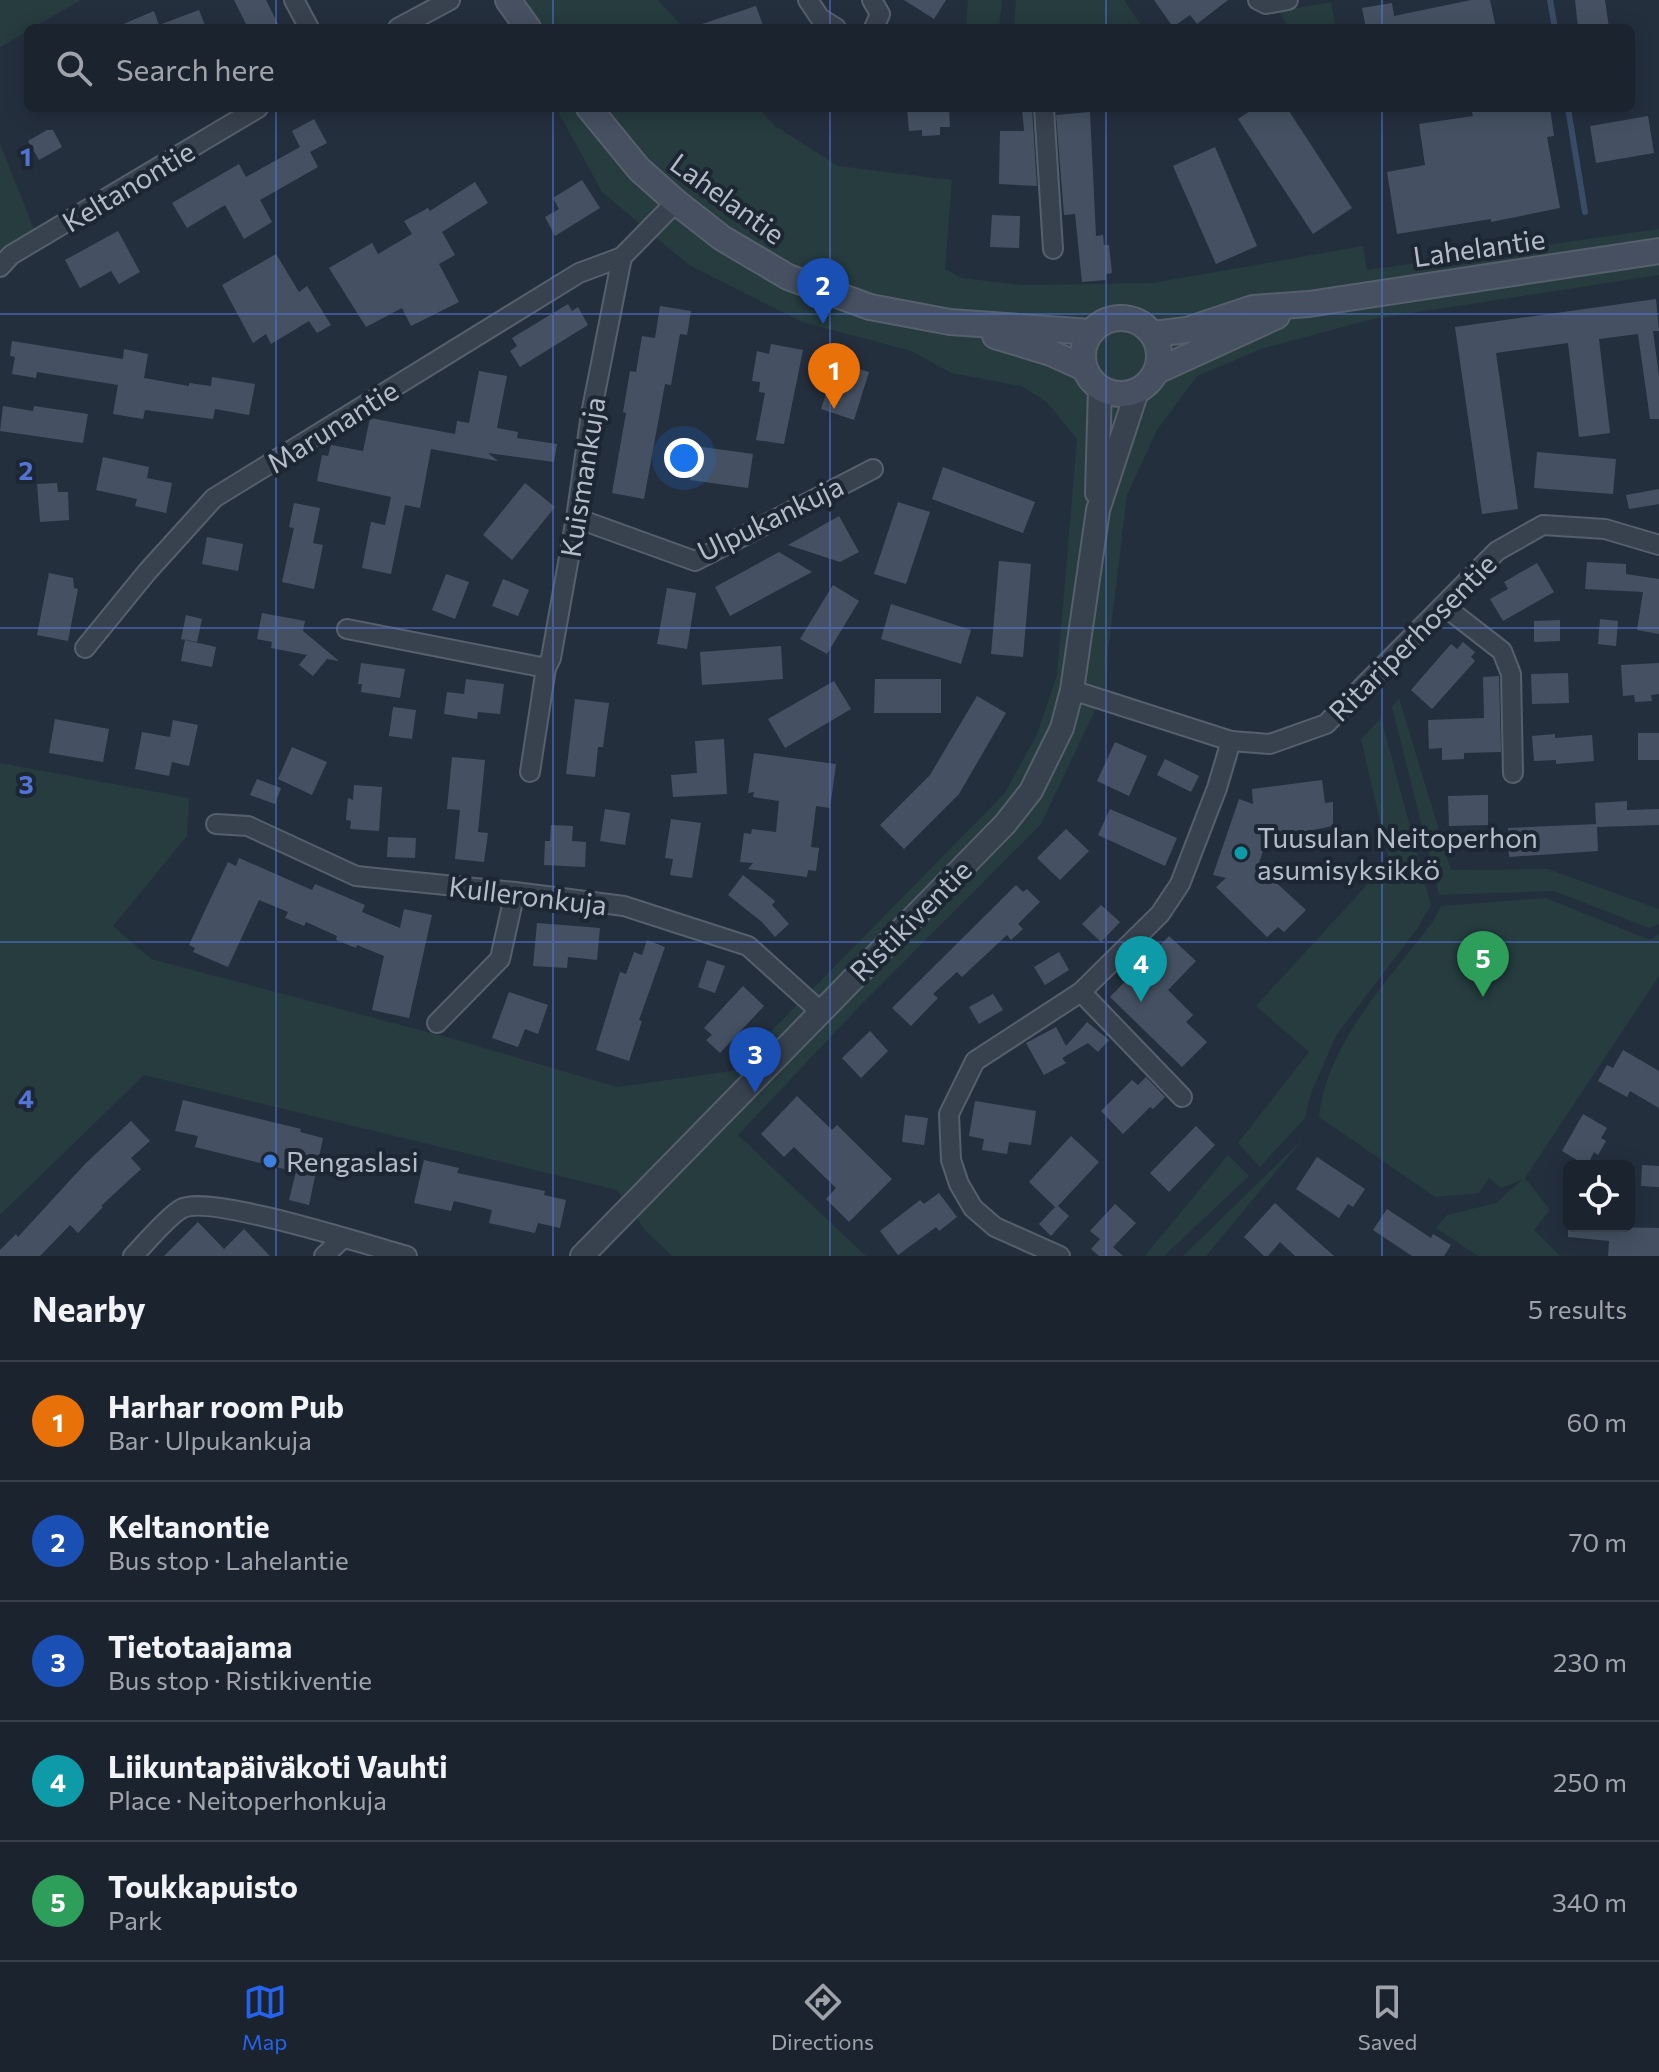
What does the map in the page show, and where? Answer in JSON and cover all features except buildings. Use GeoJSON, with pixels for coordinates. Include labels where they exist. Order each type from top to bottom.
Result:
{"type":"FeatureCollection","features":[{"type":"Feature","properties":{"kind":"main road"},"geometry":{"type":"LineString","coordinates":[[508,0],[525,24]]}},
{"type":"Feature","properties":{"kind":"main road","name":"Lahelantie"},"geometry":{"type":"LineString","coordinates":[[592,112],[639,169],[676,202],[722,238],[788,277],[870,307],[950,322],[1051,353],[1084,368]]}},
{"type":"Feature","properties":{"kind":"main road","name":"Lahelantie"},"geometry":{"type":"LineString","coordinates":[[1153,334],[1187,330],[1253,308],[1309,304],[1659,251]]}},
{"type":"Feature","properties":{"kind":"main road","name":"Lahelantie"},"geometry":{"type":"LineString","coordinates":[[1157,371],[1255,324],[1309,304]]}},
{"type":"Feature","properties":{"kind":"main road"},"geometry":{"type":"LineString","coordinates":[[1123,317],[1135,319],[1153,334],[1160,352],[1157,371],[1149,383],[1137,391],[1118,395],[1090,380],[1084,368],[1083,349],[1091,332],[1099,324],[1123,317]]}},
{"type":"Feature","properties":{"kind":"main road","name":"Lahelantie"},"geometry":{"type":"LineString","coordinates":[[950,322],[1091,332]]}},
{"type":"Feature","properties":{"kind":"street"},"geometry":{"type":"LineString","coordinates":[[294,0],[307,24]]}},
{"type":"Feature","properties":{"kind":"street"},"geometry":{"type":"LineString","coordinates":[[405,24],[450,0]]}},
{"type":"Feature","properties":{"kind":"street"},"geometry":{"type":"LineString","coordinates":[[808,0],[820,18],[830,24]]}},
{"type":"Feature","properties":{"kind":"street"},"geometry":{"type":"LineString","coordinates":[[872,0],[880,14],[876,24]]}},
{"type":"Feature","properties":{"kind":"street"},"geometry":{"type":"LineString","coordinates":[[1262,2],[1288,0]]}},
{"type":"Feature","properties":{"kind":"street","name":"Keltanontie"},"geometry":{"type":"LineString","coordinates":[[0,267],[11,255],[251,112]]}},
{"type":"Feature","properties":{"kind":"street"},"geometry":{"type":"LineString","coordinates":[[1044,112],[1053,249]]}},
{"type":"Feature","properties":{"kind":"street"},"geometry":{"type":"LineString","coordinates":[[622,257],[676,202]]}},
{"type":"Feature","properties":{"kind":"street","name":"Kuismankuja"},"geometry":{"type":"LineString","coordinates":[[530,772],[546,668],[551,658],[576,518],[591,414],[622,257]]}},
{"type":"Feature","properties":{"kind":"street","name":"Marunantie"},"geometry":{"type":"LineString","coordinates":[[85,648],[147,572],[214,498],[579,273],[622,257]]}},
{"type":"Feature","properties":{"kind":"street","name":"Ristikiventie"},"geometry":{"type":"LineString","coordinates":[[1098,510],[1096,462],[1101,421],[1100,388]]}},
{"type":"Feature","properties":{"kind":"street","name":"Ristikiventie"},"geometry":{"type":"LineString","coordinates":[[582,1256],[1005,824],[1031,791],[1050,757],[1072,690],[1098,510],[1137,391]]}},
{"type":"Feature","properties":{"kind":"street","name":"Ulpukankuja"},"geometry":{"type":"LineString","coordinates":[[576,518],[695,561],[873,469]]}},
{"type":"Feature","properties":{"kind":"street","name":"Ritariperhosentie"},"geometry":{"type":"LineString","coordinates":[[1072,690],[1231,741],[1270,744],[1326,724],[1497,551],[1543,525],[1605,529],[1659,545]]}},
{"type":"Feature","properties":{"kind":"street"},"geometry":{"type":"LineString","coordinates":[[1444,606],[1502,651],[1511,674],[1513,773]]}},
{"type":"Feature","properties":{"kind":"street"},"geometry":{"type":"LineString","coordinates":[[347,629],[546,668]]}},
{"type":"Feature","properties":{"kind":"street"},"geometry":{"type":"LineString","coordinates":[[1060,1256],[995,1227],[973,1208],[959,1184],[951,1160],[949,1114],[975,1061],[1081,992],[1160,914],[1180,884],[1217,788],[1231,741]]}},
{"type":"Feature","properties":{"kind":"street","name":"Kulleronkuja"},"geometry":{"type":"LineString","coordinates":[[216,824],[248,826],[356,876],[624,906],[748,946],[820,1011]]}},
{"type":"Feature","properties":{"kind":"street"},"geometry":{"type":"LineString","coordinates":[[437,1023],[500,959],[515,892]]}},
{"type":"Feature","properties":{"kind":"street"},"geometry":{"type":"LineString","coordinates":[[1081,992],[1182,1097]]}},
{"type":"Feature","properties":{"kind":"street"},"geometry":{"type":"LineString","coordinates":[[133,1256],[182,1208],[201,1205],[251,1213],[407,1256]]}},
{"type":"Feature","properties":{"kind":"street"},"geometry":{"type":"LineString","coordinates":[[324,1256],[342,1239]]}},
{"type":"Feature","properties":{"kind":"green space"},"geometry":{"type":"Polygon","coordinates":[[[0,0],[81,0],[40,24],[24,24],[24,33],[0,47],[0,0]]]}},
{"type":"Feature","properties":{"kind":"green space"},"geometry":{"type":"Polygon","coordinates":[[[497,0],[658,0],[680,24],[511,24],[497,0]]]}},
{"type":"Feature","properties":{"kind":"green space"},"geometry":{"type":"Polygon","coordinates":[[[968,0],[1002,0],[999,24],[966,24],[968,0]]]}},
{"type":"Feature","properties":{"kind":"green space"},"geometry":{"type":"Polygon","coordinates":[[[1016,0],[1124,0],[1140,24],[1014,24],[1016,0]]]}},
{"type":"Feature","properties":{"kind":"green space"},"geometry":{"type":"Polygon","coordinates":[[[1331,2],[1335,24],[1286,24],[1279,11],[1331,2]]]}},
{"type":"Feature","properties":{"kind":"green space"},"geometry":{"type":"Polygon","coordinates":[[[558,112],[763,112],[775,126],[838,166],[952,180],[945,269],[961,278],[1023,285],[1153,283],[1363,246],[1367,270],[1659,229],[1659,275],[1373,319],[1264,348],[1197,376],[1157,430],[1127,495],[1108,652],[1107,685],[1041,824],[856,1010],[738,1135],[866,1256],[672,1256],[644,1229],[617,1190],[144,1075],[0,1215],[0,763],[189,798],[187,836],[113,926],[151,959],[450,1038],[617,1087],[732,1071],[1005,793],[1037,734],[1057,675],[1077,439],[1047,402],[1021,386],[951,373],[911,351],[802,322],[689,265],[602,192],[558,112]]]}},
{"type":"Feature","properties":{"kind":"green space"},"geometry":{"type":"Polygon","coordinates":[[[0,144],[36,234],[0,261],[0,144]]]}},
{"type":"Feature","properties":{"kind":"green space"},"geometry":{"type":"Polygon","coordinates":[[[1399,698],[1451,870],[1548,869],[1659,909],[1659,924],[1649,928],[1554,891],[1439,895],[1392,707],[1399,698]]]}},
{"type":"Feature","properties":{"kind":"green space"},"geometry":{"type":"Polygon","coordinates":[[[1381,718],[1431,905],[1417,929],[1337,1034],[1311,1093],[1305,1118],[1260,1167],[1238,1143],[1309,1052],[1256,1006],[1389,861],[1361,739],[1381,718]]]}},
{"type":"Feature","properties":{"kind":"green space"},"geometry":{"type":"Polygon","coordinates":[[[1546,898],[1650,940],[1659,933],[1659,976],[1525,1178],[1550,1210],[1534,1230],[1560,1256],[1478,1256],[1436,1228],[1447,1215],[1496,1203],[1522,1180],[1501,1188],[1489,1178],[1479,1193],[1435,1197],[1319,1117],[1324,1090],[1334,1063],[1363,1012],[1434,920],[1441,906],[1546,898]]]}},
{"type":"Feature","properties":{"kind":"green space"},"geometry":{"type":"Polygon","coordinates":[[[1302,1140],[1206,1256],[1183,1256],[1302,1140]]]}},
{"type":"Feature","properties":{"kind":"green space"},"geometry":{"type":"Polygon","coordinates":[[[1228,1155],[1249,1176],[1164,1256],[1145,1256],[1228,1155]]]}},
{"type":"Feature","properties":{"kind":"waterway"},"geometry":{"type":"LineString","coordinates":[[1550,0],[1554,24]]}},
{"type":"Feature","properties":{"kind":"waterway"},"geometry":{"type":"LineString","coordinates":[[1569,112],[1585,212]]}},
{"type":"Feature","properties":{"kind":"place","name":"Keltanontie"},"geometry":{"type":"Point","coordinates":[823,324]}},
{"type":"Feature","properties":{"kind":"place","name":"Harhar room Pub"},"geometry":{"type":"Point","coordinates":[834,409]}},
{"type":"Feature","properties":{"kind":"place","name":"Tuusulan Neitoperhon asumisyksikkö"},"geometry":{"type":"Point","coordinates":[1241,853]}},
{"type":"Feature","properties":{"kind":"place","name":"Toukkapuisto"},"geometry":{"type":"Point","coordinates":[1483,997]}},
{"type":"Feature","properties":{"kind":"place","name":"Liikuntapäiväkoti Vauhti"},"geometry":{"type":"Point","coordinates":[1141,1002]}},
{"type":"Feature","properties":{"kind":"place","name":"Tietotaajama"},"geometry":{"type":"Point","coordinates":[755,1093]}},
{"type":"Feature","properties":{"kind":"place","name":"Rengaslasi"},"geometry":{"type":"Point","coordinates":[270,1161]}}]}
